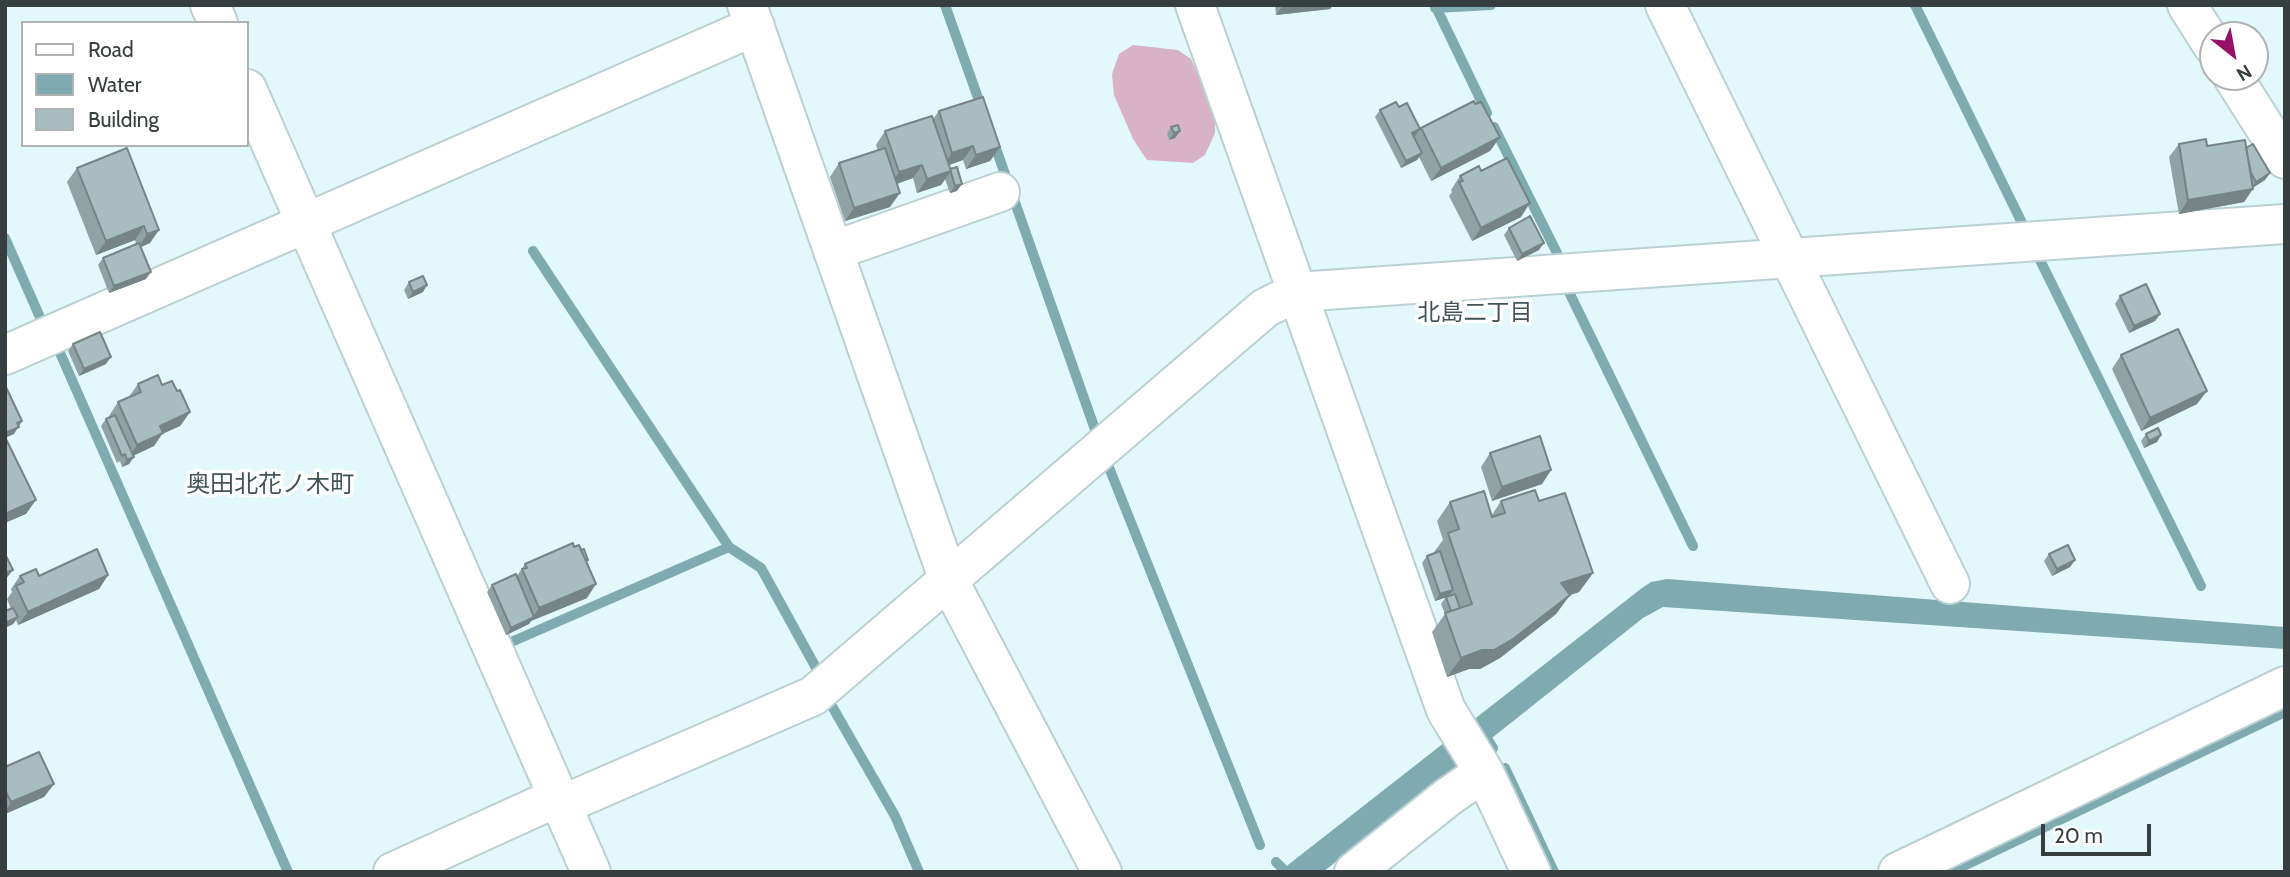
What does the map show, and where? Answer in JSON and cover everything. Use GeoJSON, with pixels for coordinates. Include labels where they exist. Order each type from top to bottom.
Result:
{"type":"FeatureCollection","features":[{"type":"Feature","properties":{"kind":"street"},"geometry":{"type":"LineString","coordinates":[[210,5],[217,21]]}},
{"type":"Feature","properties":{"kind":"street"},"geometry":{"type":"LineString","coordinates":[[1195,5],[1451,717],[1482,767],[1531,872]]}},
{"type":"Feature","properties":{"kind":"street"},"geometry":{"type":"LineString","coordinates":[[1665,5],[1950,584]]}},
{"type":"Feature","properties":{"kind":"street"},"geometry":{"type":"LineString","coordinates":[[2188,5],[2199,23]]}},
{"type":"Feature","properties":{"kind":"street"},"geometry":{"type":"LineString","coordinates":[[5,355],[305,222],[751,16],[949,581],[1102,872]]}},
{"type":"Feature","properties":{"kind":"street"},"geometry":{"type":"LineString","coordinates":[[248,91],[591,872]]}},
{"type":"Feature","properties":{"kind":"street"},"geometry":{"type":"LineString","coordinates":[[2242,91],[2285,159]]}},
{"type":"Feature","properties":{"kind":"street"},"geometry":{"type":"LineString","coordinates":[[833,251],[1000,192]]}},
{"type":"Feature","properties":{"kind":"street"},"geometry":{"type":"LineString","coordinates":[[393,872],[813,696],[1265,308],[1297,292],[2285,224]]}},
{"type":"Feature","properties":{"kind":"street"},"geometry":{"type":"LineString","coordinates":[[1898,872],[2285,686]]}},
{"type":"Feature","properties":{"kind":"street"},"geometry":{"type":"LineString","coordinates":[[1354,872],[1482,767]]}},
{"type":"Feature","properties":{"kind":"shaded area"},"geometry":{"type":"Polygon","coordinates":[[[1133,45],[1178,50],[1191,59],[1215,110],[1215,133],[1205,155],[1193,163],[1147,160],[1133,139],[1114,95],[1112,74],[1119,54],[1133,45]]]}},
{"type":"Feature","properties":{"kind":"water"},"geometry":{"type":"Polygon","coordinates":[[[1667,579],[2285,627],[2285,649],[1663,607],[1643,618],[1323,872],[1279,872],[1642,588],[1651,582],[1667,579]]]}},
{"type":"Feature","properties":{"kind":"building"},"geometry":{"type":"Polygon","coordinates":[[[983,97],[1000,147],[976,155],[973,146],[952,153],[939,111],[983,97]]]}},
{"type":"Feature","properties":{"kind":"building"},"geometry":{"type":"Polygon","coordinates":[[[1474,101],[1475,104],[1481,102],[1500,137],[1441,168],[1421,128],[1474,101]]]}},
{"type":"Feature","properties":{"kind":"building"},"geometry":{"type":"Polygon","coordinates":[[[1396,102],[1399,107],[1407,103],[1420,129],[1412,133],[1422,153],[1406,161],[1380,110],[1396,102]]]}},
{"type":"Feature","properties":{"kind":"building"},"geometry":{"type":"Polygon","coordinates":[[[932,116],[951,171],[927,179],[922,165],[899,172],[885,131],[932,116]]]}},
{"type":"Feature","properties":{"kind":"building"},"geometry":{"type":"Polygon","coordinates":[[[1178,125],[1180,131],[1174,133],[1171,127],[1178,125]]]}},
{"type":"Feature","properties":{"kind":"building"},"geometry":{"type":"Polygon","coordinates":[[[2206,139],[2207,146],[2245,140],[2253,189],[2188,200],[2179,144],[2206,139]]]}},
{"type":"Feature","properties":{"kind":"building"},"geometry":{"type":"Polygon","coordinates":[[[2253,144],[2270,173],[2256,182],[2251,173],[2246,148],[2253,144]]]}},
{"type":"Feature","properties":{"kind":"building"},"geometry":{"type":"Polygon","coordinates":[[[127,148],[159,230],[147,234],[144,226],[106,241],[77,168],[127,148]]]}},
{"type":"Feature","properties":{"kind":"building"},"geometry":{"type":"Polygon","coordinates":[[[885,148],[900,193],[854,208],[839,163],[885,148]]]}},
{"type":"Feature","properties":{"kind":"building"},"geometry":{"type":"Polygon","coordinates":[[[1507,158],[1530,203],[1481,228],[1459,182],[1463,181],[1460,176],[1479,166],[1481,171],[1507,158]]]}},
{"type":"Feature","properties":{"kind":"building"},"geometry":{"type":"Polygon","coordinates":[[[957,167],[962,184],[955,186],[950,169],[957,167]]]}},
{"type":"Feature","properties":{"kind":"building"},"geometry":{"type":"Polygon","coordinates":[[[1530,216],[1544,243],[1522,254],[1509,228],[1530,216]]]}},
{"type":"Feature","properties":{"kind":"building"},"geometry":{"type":"Polygon","coordinates":[[[139,243],[151,272],[114,286],[103,258],[139,243]]]}},
{"type":"Feature","properties":{"kind":"building"},"geometry":{"type":"Polygon","coordinates":[[[423,276],[427,285],[413,292],[409,282],[423,276]]]}},
{"type":"Feature","properties":{"kind":"building"},"geometry":{"type":"Polygon","coordinates":[[[2146,284],[2160,314],[2134,326],[2120,296],[2146,284]]]}},
{"type":"Feature","properties":{"kind":"building"},"geometry":{"type":"Polygon","coordinates":[[[2178,329],[2207,391],[2150,418],[2121,355],[2178,329]]]}},
{"type":"Feature","properties":{"kind":"building"},"geometry":{"type":"Polygon","coordinates":[[[100,332],[111,357],[84,369],[73,344],[100,332]]]}},
{"type":"Feature","properties":{"kind":"building"},"geometry":{"type":"Polygon","coordinates":[[[158,375],[162,385],[172,381],[177,391],[180,390],[190,412],[160,426],[163,433],[137,445],[118,402],[141,392],[138,384],[158,375]]]}},
{"type":"Feature","properties":{"kind":"building"},"geometry":{"type":"Polygon","coordinates":[[[5,385],[22,421],[17,423],[19,427],[5,433],[5,385]]]}},
{"type":"Feature","properties":{"kind":"building"},"geometry":{"type":"Polygon","coordinates":[[[115,415],[134,457],[127,460],[125,454],[122,456],[106,419],[115,415]]]}},
{"type":"Feature","properties":{"kind":"building"},"geometry":{"type":"Polygon","coordinates":[[[2158,428],[2161,435],[2149,441],[2146,434],[2158,428]]]}},
{"type":"Feature","properties":{"kind":"building"},"geometry":{"type":"Polygon","coordinates":[[[1540,436],[1551,470],[1502,487],[1490,453],[1540,436]]]}},
{"type":"Feature","properties":{"kind":"building"},"geometry":{"type":"Polygon","coordinates":[[[5,437],[36,500],[5,514],[5,437]]]}},
{"type":"Feature","properties":{"kind":"building"},"geometry":{"type":"Polygon","coordinates":[[[1535,490],[1539,501],[1565,493],[1593,573],[1561,583],[1570,595],[1513,639],[1494,650],[1482,650],[1461,658],[1445,613],[1472,604],[1448,533],[1459,529],[1450,502],[1484,491],[1492,517],[1505,513],[1501,501],[1535,490]]]}},
{"type":"Feature","properties":{"kind":"building"},"geometry":{"type":"Polygon","coordinates":[[[573,543],[574,547],[579,545],[596,584],[539,608],[522,569],[527,568],[525,564],[573,543]]]}},
{"type":"Feature","properties":{"kind":"building"},"geometry":{"type":"Polygon","coordinates":[[[2068,545],[2075,560],[2057,569],[2049,554],[2068,545]]]}},
{"type":"Feature","properties":{"kind":"building"},"geometry":{"type":"Polygon","coordinates":[[[97,549],[108,575],[28,612],[16,586],[24,582],[20,576],[36,569],[39,576],[97,549]]]}},
{"type":"Feature","properties":{"kind":"building"},"geometry":{"type":"Polygon","coordinates":[[[584,549],[588,560],[586,561],[581,550],[584,549]]]}},
{"type":"Feature","properties":{"kind":"building"},"geometry":{"type":"Polygon","coordinates":[[[1440,551],[1453,590],[1440,594],[1427,556],[1440,551]]]}},
{"type":"Feature","properties":{"kind":"building"},"geometry":{"type":"Polygon","coordinates":[[[5,554],[13,570],[5,573],[5,554]]]}},
{"type":"Feature","properties":{"kind":"building"},"geometry":{"type":"Polygon","coordinates":[[[516,574],[534,617],[511,628],[492,585],[516,574]]]}},
{"type":"Feature","properties":{"kind":"building"},"geometry":{"type":"Polygon","coordinates":[[[1455,594],[1460,608],[1451,611],[1446,597],[1455,594]]]}},
{"type":"Feature","properties":{"kind":"building"},"geometry":{"type":"Polygon","coordinates":[[[13,608],[18,617],[7,622],[5,611],[13,608]]]}},
{"type":"Feature","properties":{"kind":"building"},"geometry":{"type":"Polygon","coordinates":[[[39,752],[54,784],[11,802],[5,790],[5,767],[39,752]]]}},
{"type":"Feature","properties":{"kind":"waterway"},"geometry":{"type":"LineString","coordinates":[[945,5],[983,112]]}},
{"type":"Feature","properties":{"kind":"waterway"},"geometry":{"type":"LineString","coordinates":[[1435,5],[1487,113]]}},
{"type":"Feature","properties":{"kind":"waterway"},"geometry":{"type":"LineString","coordinates":[[1435,8],[1491,5]]}},
{"type":"Feature","properties":{"kind":"waterway"},"geometry":{"type":"LineString","coordinates":[[1915,5],[2025,229]]}},
{"type":"Feature","properties":{"kind":"waterway"},"geometry":{"type":"LineString","coordinates":[[1494,127],[1560,259]]}},
{"type":"Feature","properties":{"kind":"waterway"},"geometry":{"type":"LineString","coordinates":[[993,140],[1098,438]]}},
{"type":"Feature","properties":{"kind":"waterway"},"geometry":{"type":"LineString","coordinates":[[5,238],[43,324]]}},
{"type":"Feature","properties":{"kind":"waterway"},"geometry":{"type":"LineString","coordinates":[[533,251],[729,547],[761,568],[820,675]]}},
{"type":"Feature","properties":{"kind":"waterway"},"geometry":{"type":"LineString","coordinates":[[2038,256],[2201,586]]}},
{"type":"Feature","properties":{"kind":"waterway"},"geometry":{"type":"LineString","coordinates":[[1567,288],[1693,546]]}},
{"type":"Feature","properties":{"kind":"waterway"},"geometry":{"type":"LineString","coordinates":[[57,346],[288,872]]}},
{"type":"Feature","properties":{"kind":"waterway"},"geometry":{"type":"LineString","coordinates":[[1108,465],[1260,845]]}},
{"type":"Feature","properties":{"kind":"waterway"},"geometry":{"type":"LineString","coordinates":[[509,643],[729,547]]}},
{"type":"Feature","properties":{"kind":"waterway"},"geometry":{"type":"LineString","coordinates":[[829,701],[895,816],[919,872]]}},
{"type":"Feature","properties":{"kind":"waterway"},"geometry":{"type":"LineString","coordinates":[[1951,872],[2285,712]]}},
{"type":"Feature","properties":{"kind":"waterway"},"geometry":{"type":"LineString","coordinates":[[1482,730],[1493,748]]}},
{"type":"Feature","properties":{"kind":"waterway"},"geometry":{"type":"LineString","coordinates":[[1505,768],[1554,872]]}},
{"type":"Feature","properties":{"kind":"waterway"},"geometry":{"type":"LineString","coordinates":[[1276,862],[1286,872]]}},
{"type":"Feature","properties":{"kind":"district","name":"北島二丁目"},"geometry":{"type":"Point","coordinates":[1475,313]}},
{"type":"Feature","properties":{"kind":"district","name":"奥田北花ノ木町"},"geometry":{"type":"Point","coordinates":[270,485]}}]}
